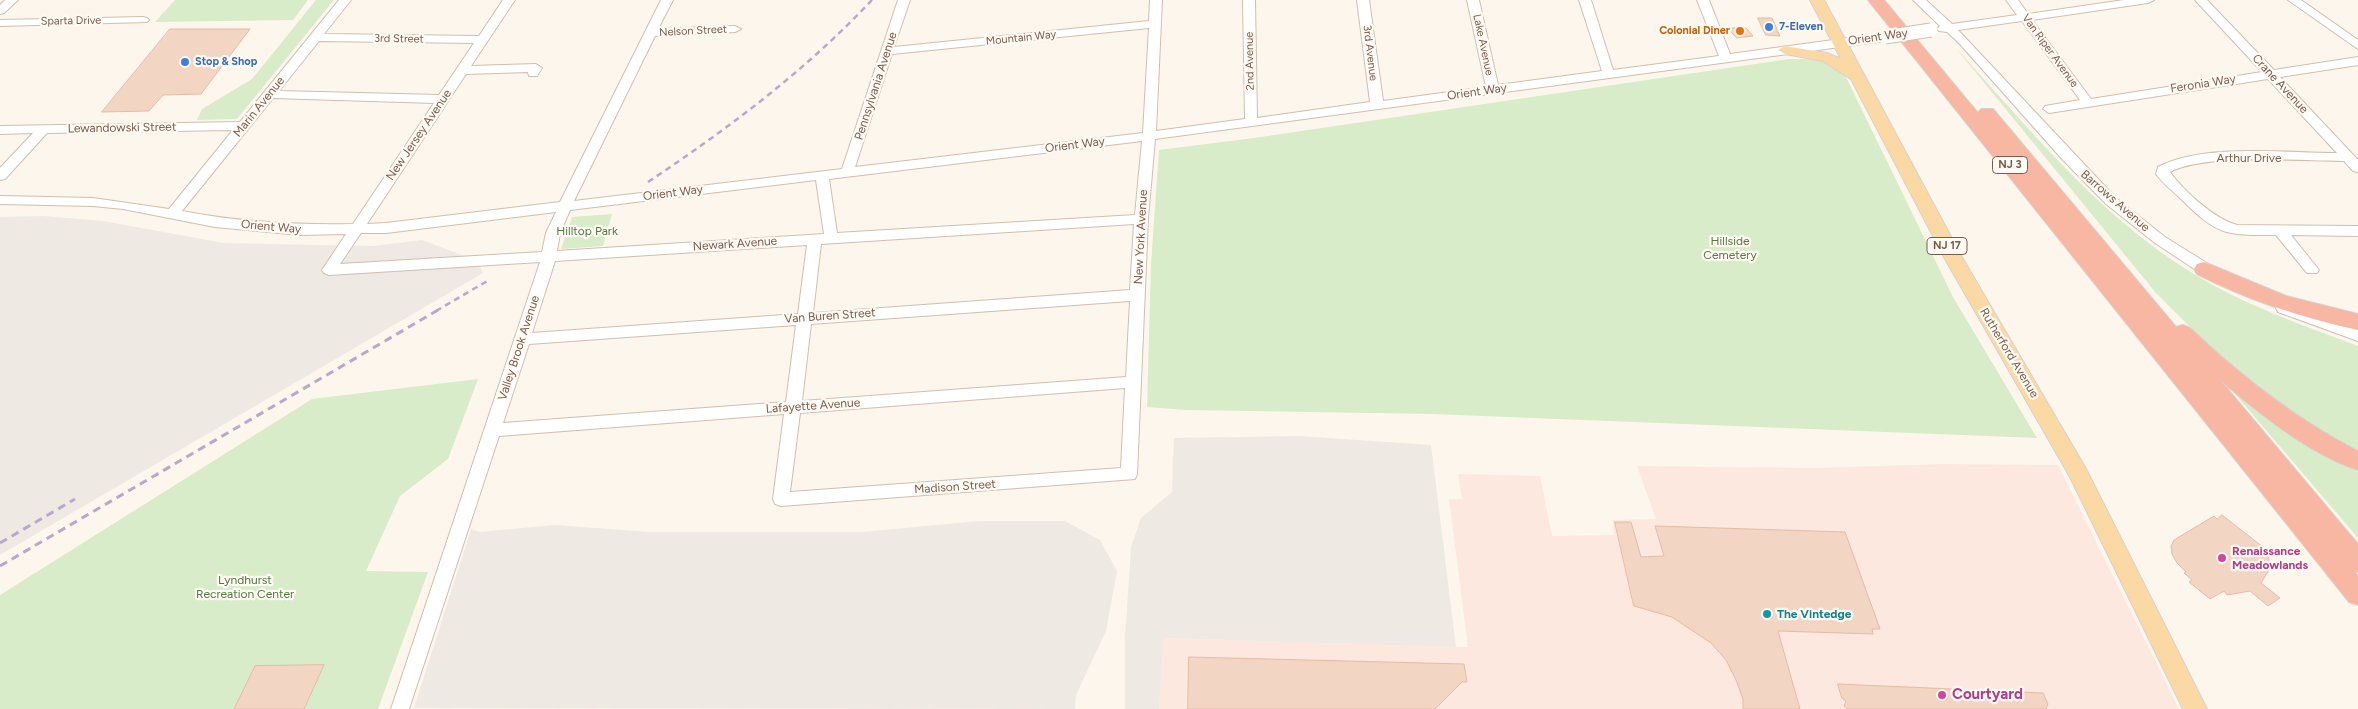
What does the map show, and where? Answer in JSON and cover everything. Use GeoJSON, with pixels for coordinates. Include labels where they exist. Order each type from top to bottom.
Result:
{"type":"FeatureCollection","features":[{"type":"Feature","properties":{"kind":"highway","name":"NJ 3"},"geometry":{"type":"LineString","coordinates":[[1876,0],[2355,579]]}},
{"type":"Feature","properties":{"kind":"highway","name":"NJ 3"},"geometry":{"type":"LineString","coordinates":[[1892,0],[2133,290],[2355,579]]}},
{"type":"Feature","properties":{"kind":"highway"},"geometry":{"type":"LineString","coordinates":[[2204,270],[2269,298],[2325,315],[2358,322]]}},
{"type":"Feature","properties":{"kind":"highway"},"geometry":{"type":"LineString","coordinates":[[2133,290],[2158,305],[2215,363],[2283,417],[2319,440],[2358,460]]}},
{"type":"Feature","properties":{"kind":"highway"},"geometry":{"type":"LineString","coordinates":[[2283,417],[2320,439],[2358,456]]}},
{"type":"Feature","properties":{"kind":"highway"},"geometry":{"type":"LineString","coordinates":[[2355,579],[2358,612]]}},
{"type":"Feature","properties":{"kind":"main road","name":"Rutherford Avenue"},"geometry":{"type":"LineString","coordinates":[[1817,0],[1961,272],[2078,473],[2195,709]]}},
{"type":"Feature","properties":{"kind":"main road"},"geometry":{"type":"LineString","coordinates":[[1784,50],[1827,57],[1859,78]]}},
{"type":"Feature","properties":{"kind":"street"},"geometry":{"type":"LineString","coordinates":[[0,11],[12,0]]}},
{"type":"Feature","properties":{"kind":"street","name":"Marin Avenue"},"geometry":{"type":"LineString","coordinates":[[172,215],[345,0]]}},
{"type":"Feature","properties":{"kind":"street","name":"New Jersey Avenue"},"geometry":{"type":"LineString","coordinates":[[329,270],[509,0]]}},
{"type":"Feature","properties":{"kind":"street","name":"Valley Brook Avenue"},"geometry":{"type":"LineString","coordinates":[[400,709],[523,339],[547,264],[551,240],[564,207],[667,0]]}},
{"type":"Feature","properties":{"kind":"street","name":"Pennsylvania Avenue"},"geometry":{"type":"LineString","coordinates":[[847,172],[904,0]]}},
{"type":"Feature","properties":{"kind":"street","name":"New York Avenue"},"geometry":{"type":"LineString","coordinates":[[1129,474],[1141,218],[1149,136],[1156,0]]}},
{"type":"Feature","properties":{"kind":"street","name":"2nd Avenue"},"geometry":{"type":"LineString","coordinates":[[1249,0],[1251,122]]}},
{"type":"Feature","properties":{"kind":"street","name":"3rd Avenue"},"geometry":{"type":"LineString","coordinates":[[1364,0],[1377,106]]}},
{"type":"Feature","properties":{"kind":"street","name":"Lake Avenue"},"geometry":{"type":"LineString","coordinates":[[1473,0],[1493,90]]}},
{"type":"Feature","properties":{"kind":"street"},"geometry":{"type":"LineString","coordinates":[[1585,0],[1609,75]]}},
{"type":"Feature","properties":{"kind":"street"},"geometry":{"type":"LineString","coordinates":[[1703,0],[1726,58]]}},
{"type":"Feature","properties":{"kind":"street","name":"Barrows Avenue"},"geometry":{"type":"LineString","coordinates":[[1919,0],[1949,28],[2103,193],[2144,228],[2204,270],[2269,302],[2358,336]]}},
{"type":"Feature","properties":{"kind":"street","name":"Van Riper Avenue"},"geometry":{"type":"LineString","coordinates":[[2012,0],[2087,102]]}},
{"type":"Feature","properties":{"kind":"street","name":"Orient Way"},"geometry":{"type":"LineString","coordinates":[[0,200],[93,202],[215,222],[300,230],[356,230],[564,207],[1149,136],[1609,75],[2148,0]]}},
{"type":"Feature","properties":{"kind":"street","name":"Crane Avenue"},"geometry":{"type":"LineString","coordinates":[[2201,0],[2358,168]]}},
{"type":"Feature","properties":{"kind":"street"},"geometry":{"type":"LineString","coordinates":[[2294,0],[2358,45]]}},
{"type":"Feature","properties":{"kind":"street","name":"Sparta Drive"},"geometry":{"type":"LineString","coordinates":[[0,23],[143,20]]}},
{"type":"Feature","properties":{"kind":"street","name":"Mountain Way"},"geometry":{"type":"LineString","coordinates":[[888,52],[1155,24]]}},
{"type":"Feature","properties":{"kind":"street","name":"Nelson Street"},"geometry":{"type":"LineString","coordinates":[[651,33],[735,29]]}},
{"type":"Feature","properties":{"kind":"street","name":"3rd Street"},"geometry":{"type":"LineString","coordinates":[[315,37],[482,40]]}},
{"type":"Feature","properties":{"kind":"street","name":"Feronia Way"},"geometry":{"type":"LineString","coordinates":[[2048,109],[2358,62]]}},
{"type":"Feature","properties":{"kind":"street"},"geometry":{"type":"LineString","coordinates":[[463,70],[536,68],[533,73]]}},
{"type":"Feature","properties":{"kind":"street"},"geometry":{"type":"LineString","coordinates":[[269,94],[443,99]]}},
{"type":"Feature","properties":{"kind":"street","name":"Lewandowski Street"},"geometry":{"type":"LineString","coordinates":[[0,130],[244,126]]}},
{"type":"Feature","properties":{"kind":"street"},"geometry":{"type":"LineString","coordinates":[[0,176],[42,130]]}},
{"type":"Feature","properties":{"kind":"street","name":"Arthur Drive"},"geometry":{"type":"LineString","coordinates":[[2348,158],[2229,156],[2170,165],[2163,170],[2165,179],[2209,219],[2219,225],[2237,230],[2358,231]]}},
{"type":"Feature","properties":{"kind":"street"},"geometry":{"type":"LineString","coordinates":[[822,176],[831,238]]}},
{"type":"Feature","properties":{"kind":"street","name":"Newark Avenue"},"geometry":{"type":"LineString","coordinates":[[329,270],[1141,218]]}},
{"type":"Feature","properties":{"kind":"street"},"geometry":{"type":"LineString","coordinates":[[2280,231],[2312,270]]}},
{"type":"Feature","properties":{"kind":"street"},"geometry":{"type":"LineString","coordinates":[[792,407],[815,239]]}},
{"type":"Feature","properties":{"kind":"street","name":"Van Buren Street"},"geometry":{"type":"LineString","coordinates":[[523,339],[1138,294]]}},
{"type":"Feature","properties":{"kind":"street","name":"Lafayette Avenue"},"geometry":{"type":"LineString","coordinates":[[492,430],[1134,382]]}},
{"type":"Feature","properties":{"kind":"street","name":"Madison Street"},"geometry":{"type":"LineString","coordinates":[[792,407],[781,499],[1129,474]]}},
{"type":"Feature","properties":{"kind":"shaded area"},"geometry":{"type":"Polygon","coordinates":[[[43,216],[103,221],[224,243],[373,246],[422,240],[478,261],[483,273],[0,555],[0,217],[43,216]]]}},
{"type":"Feature","properties":{"kind":"shaded area"},"geometry":{"type":"Polygon","coordinates":[[[1299,436],[1431,445],[1456,647],[1163,638],[1159,709],[1125,709],[1125,639],[1131,547],[1141,518],[1172,492],[1174,438],[1299,436]]]}},
{"type":"Feature","properties":{"kind":"shaded area"},"geometry":{"type":"Polygon","coordinates":[[[1940,464],[2058,465],[2179,709],[1159,709],[1162,638],[1468,647],[1449,499],[1462,499],[1458,474],[1540,476],[1552,536],[1614,535],[1613,520],[1656,519],[1637,466],[1817,468],[1940,464]]]}},
{"type":"Feature","properties":{"kind":"shaded area"},"geometry":{"type":"Polygon","coordinates":[[[979,521],[1065,521],[1100,540],[1117,571],[1106,631],[1076,695],[1075,709],[414,708],[471,529],[479,532],[555,525],[650,532],[862,532],[979,521]]]}},
{"type":"Feature","properties":{"kind":"green space"},"geometry":{"type":"Polygon","coordinates":[[[175,0],[308,0],[293,20],[155,22],[175,0]]]}},
{"type":"Feature","properties":{"kind":"green space"},"geometry":{"type":"Polygon","coordinates":[[[316,0],[334,0],[237,119],[197,120],[202,109],[252,79],[316,0]]]}},
{"type":"Feature","properties":{"kind":"green space"},"geometry":{"type":"Polygon","coordinates":[[[1955,47],[2064,167],[2123,223],[2155,248],[2189,271],[2229,294],[2271,313],[2358,346],[2358,450],[2275,407],[2206,343],[2156,293],[1955,47]]]}},
{"type":"Feature","properties":{"kind":"green space","name":"Hillside Cemetery"},"geometry":{"type":"Polygon","coordinates":[[[1789,59],[1820,59],[1844,73],[1953,297],[2037,438],[1432,414],[1186,410],[1147,407],[1151,264],[1159,150],[1254,138],[1789,59]]]}},
{"type":"Feature","properties":{"kind":"green space","name":"Hilltop Park"},"geometry":{"type":"Polygon","coordinates":[[[612,214],[603,246],[561,249],[572,217],[612,214]]]}},
{"type":"Feature","properties":{"kind":"green space"},"geometry":{"type":"Polygon","coordinates":[[[2218,374],[2358,466],[2358,538],[2218,374]]]}},
{"type":"Feature","properties":{"kind":"green space","name":"Lyndhurst Recreation Center"},"geometry":{"type":"Polygon","coordinates":[[[478,379],[448,459],[400,496],[366,571],[428,572],[378,709],[0,709],[0,595],[312,399],[478,379]]]}},
{"type":"Feature","properties":{"kind":"building","name":"7-Eleven"},"geometry":{"type":"Polygon","coordinates":[[[1758,18],[1772,18],[1780,36],[1766,35],[1758,18]]]}},
{"type":"Feature","properties":{"kind":"building","name":"Colonial Diner"},"geometry":{"type":"Polygon","coordinates":[[[1728,28],[1746,28],[1753,36],[1737,38],[1728,28]]]}},
{"type":"Feature","properties":{"kind":"building","name":"Stop & Shop"},"geometry":{"type":"Polygon","coordinates":[[[170,29],[250,29],[201,94],[163,95],[149,111],[102,112],[170,29]]]}},
{"type":"Feature","properties":{"kind":"building","name":"Renaissance Meadowlands"},"geometry":{"type":"Polygon","coordinates":[[[2222,515],[2268,551],[2269,570],[2261,583],[2280,598],[2268,606],[2250,591],[2227,595],[2224,591],[2210,599],[2189,582],[2192,580],[2184,573],[2186,572],[2177,563],[2172,554],[2171,546],[2174,540],[2214,516],[2217,519],[2222,515]]]}},
{"type":"Feature","properties":{"kind":"building","name":"The Vintedge"},"geometry":{"type":"Polygon","coordinates":[[[1615,522],[1631,522],[1641,557],[1664,556],[1655,526],[1845,532],[1880,629],[1872,629],[1873,634],[1778,631],[1800,709],[1743,709],[1743,699],[1736,680],[1726,660],[1711,643],[1672,617],[1634,606],[1615,522]]]}},
{"type":"Feature","properties":{"kind":"building"},"geometry":{"type":"Polygon","coordinates":[[[1189,657],[1464,664],[1467,682],[1462,682],[1435,709],[1188,709],[1189,657]]]}},
{"type":"Feature","properties":{"kind":"building"},"geometry":{"type":"Polygon","coordinates":[[[324,665],[304,709],[234,709],[255,666],[324,665]]]}},
{"type":"Feature","properties":{"kind":"building","name":"Courtyard"},"geometry":{"type":"Polygon","coordinates":[[[1838,684],[2043,693],[2048,704],[2046,709],[1848,709],[1844,706],[1846,701],[1842,698],[1838,684]]]}},
{"type":"Feature","properties":{"kind":"railway"},"geometry":{"type":"LineString","coordinates":[[648,182],[708,141],[793,75],[872,0]]}},
{"type":"Feature","properties":{"kind":"railway"},"geometry":{"type":"LineString","coordinates":[[436,311],[489,280]]}},
{"type":"Feature","properties":{"kind":"railway"},"geometry":{"type":"LineString","coordinates":[[0,566],[438,310]]}},
{"type":"Feature","properties":{"kind":"railway"},"geometry":{"type":"LineString","coordinates":[[0,543],[75,499]]}},
{"type":"Feature","properties":{"kind":"place","name":"7-Eleven"},"geometry":{"type":"Point","coordinates":[1769,27]}},
{"type":"Feature","properties":{"kind":"place","name":"Colonial Diner"},"geometry":{"type":"Point","coordinates":[1740,31]}},
{"type":"Feature","properties":{"kind":"place","name":"Stop & Shop"},"geometry":{"type":"Point","coordinates":[185,62]}},
{"type":"Feature","properties":{"kind":"place","name":"Renaissance Meadowlands"},"geometry":{"type":"Point","coordinates":[2222,558]}},
{"type":"Feature","properties":{"kind":"place","name":"The Vintedge"},"geometry":{"type":"Point","coordinates":[1767,614]}},
{"type":"Feature","properties":{"kind":"place","name":"Courtyard"},"geometry":{"type":"Point","coordinates":[1942,695]}}]}
